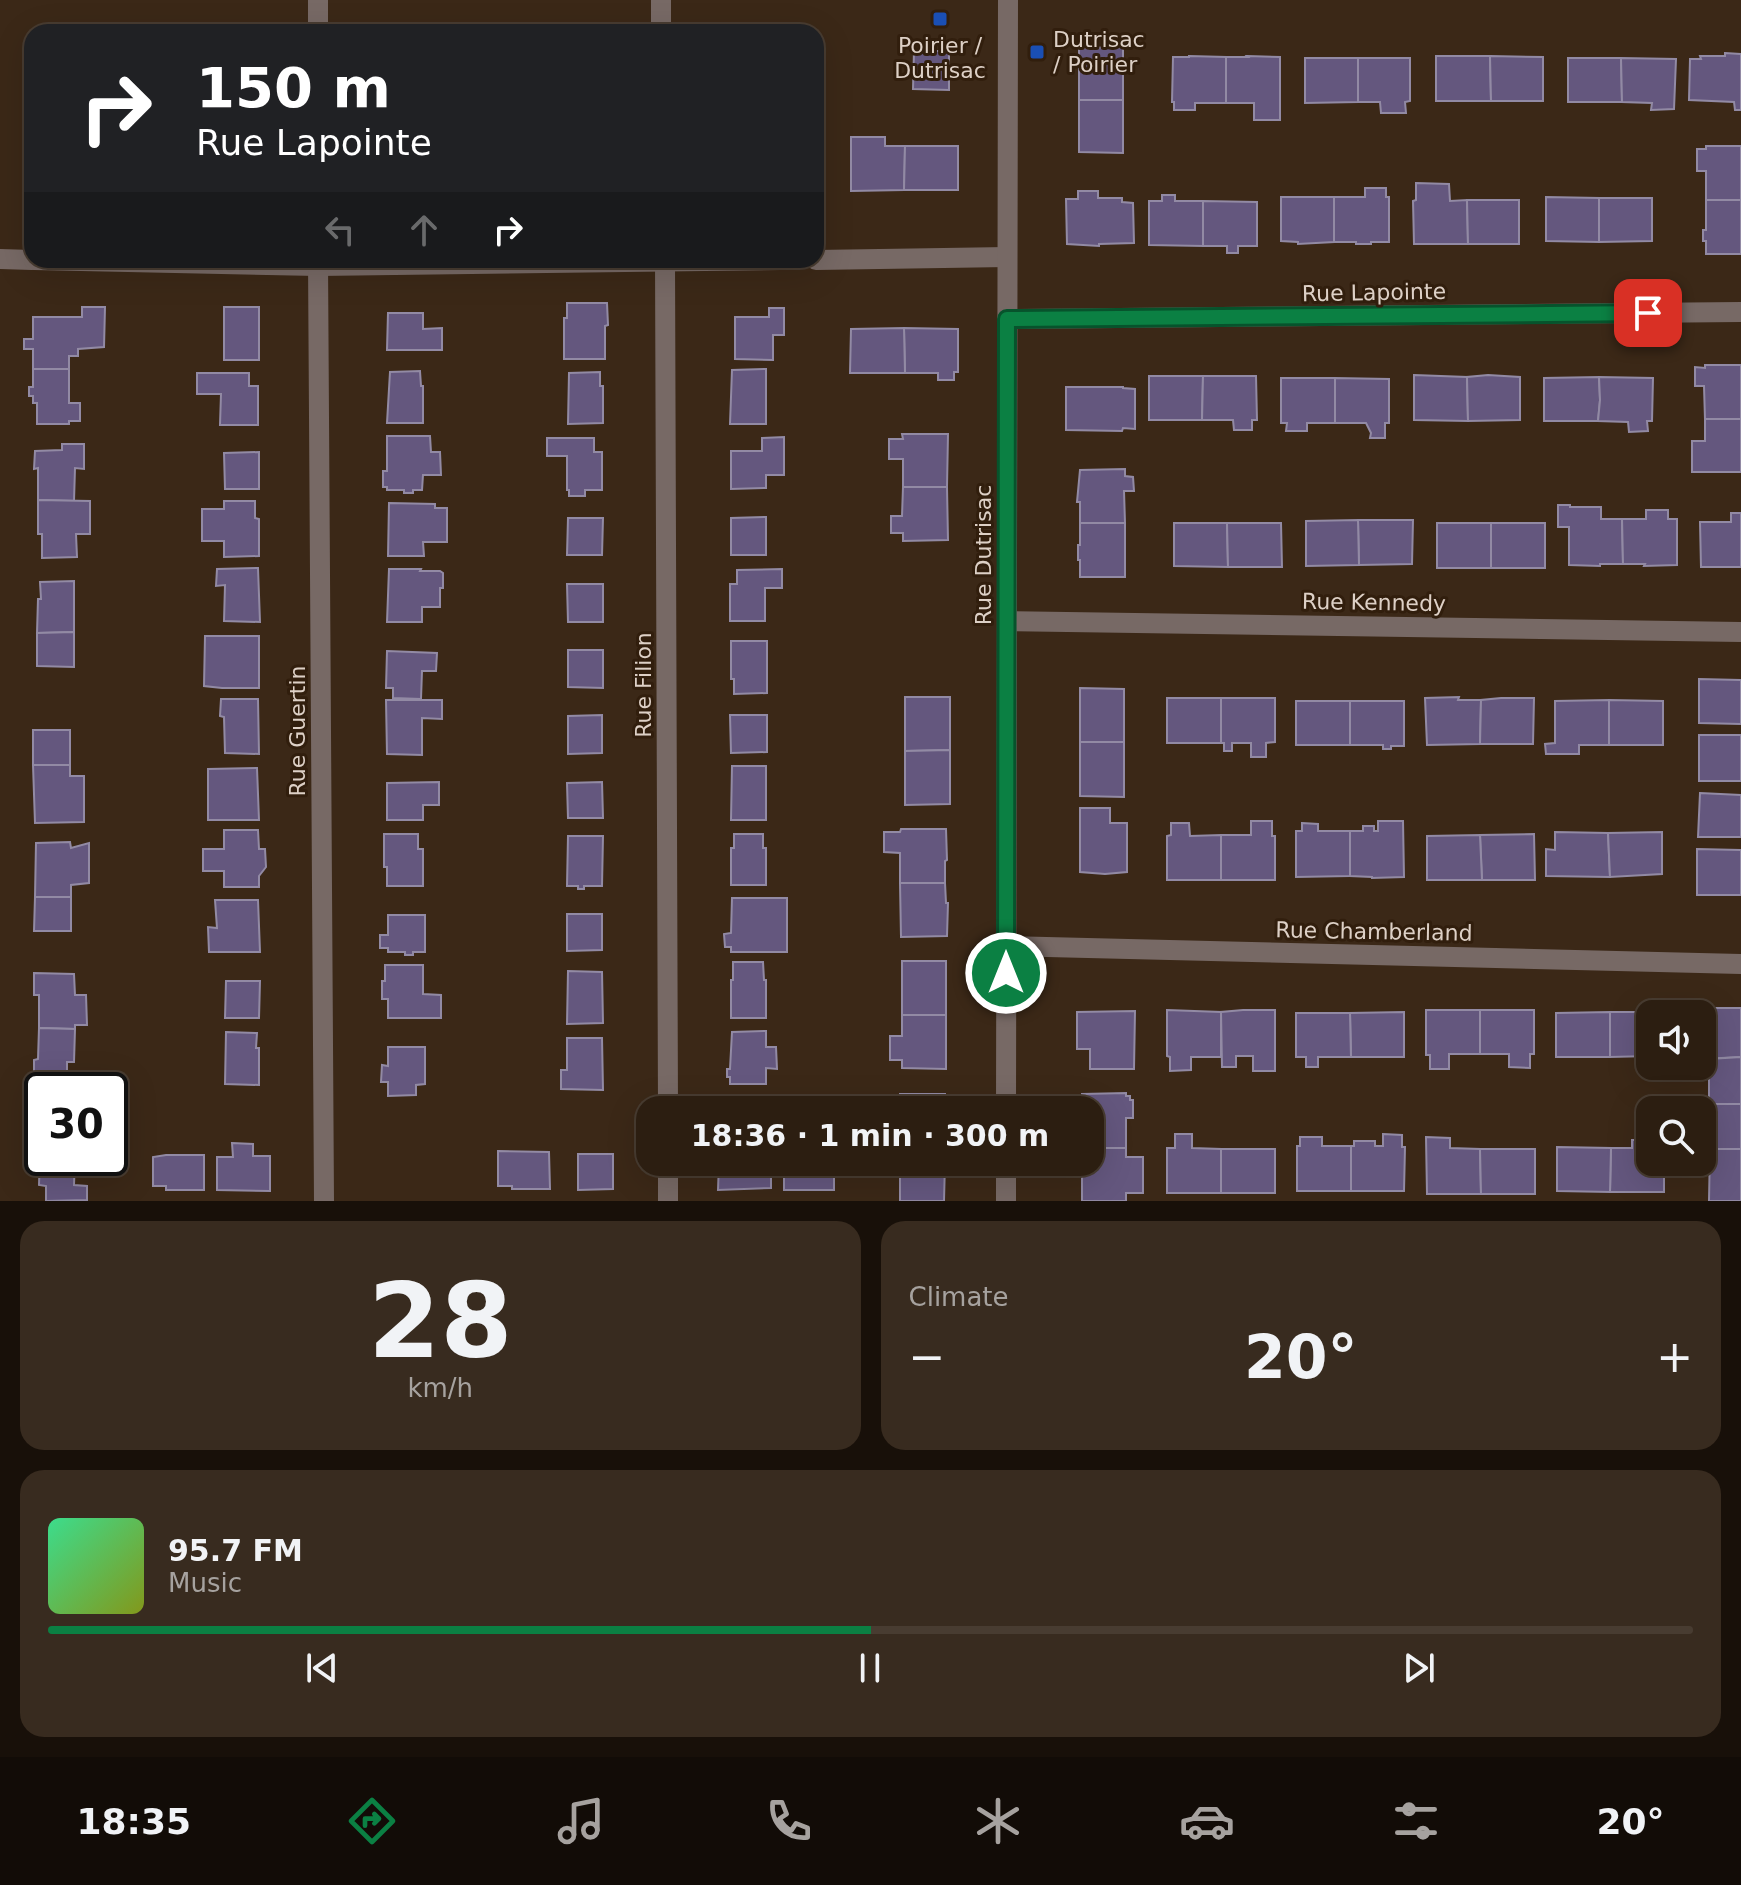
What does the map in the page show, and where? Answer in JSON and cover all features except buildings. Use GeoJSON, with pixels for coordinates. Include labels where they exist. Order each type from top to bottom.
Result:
{"type":"FeatureCollection","features":[{"type":"Feature","properties":{"kind":"street"},"geometry":{"type":"LineString","coordinates":[[318,0],[318,24]]}},
{"type":"Feature","properties":{"kind":"street"},"geometry":{"type":"LineString","coordinates":[[661,0],[661,24]]}},
{"type":"Feature","properties":{"kind":"street","name":"Rue Dutrisac"},"geometry":{"type":"LineString","coordinates":[[1006,1096],[1008,0]]}},
{"type":"Feature","properties":{"kind":"street"},"geometry":{"type":"LineString","coordinates":[[824,260],[1007,257]]}},
{"type":"Feature","properties":{"kind":"street"},"geometry":{"type":"LineString","coordinates":[[0,259],[24,260]]}},
{"type":"Feature","properties":{"kind":"street","name":"Rue Guertin"},"geometry":{"type":"LineString","coordinates":[[318,268],[324,1201]]}},
{"type":"Feature","properties":{"kind":"street","name":"Rue Filion"},"geometry":{"type":"LineString","coordinates":[[665,268],[668,1096]]}},
{"type":"Feature","properties":{"kind":"street","name":"Rue Lapointe"},"geometry":{"type":"LineString","coordinates":[[1007,319],[1741,312]]}},
{"type":"Feature","properties":{"kind":"street","name":"Rue Kennedy"},"geometry":{"type":"LineString","coordinates":[[1007,621],[1741,632]]}},
{"type":"Feature","properties":{"kind":"street","name":"Rue Chamberland"},"geometry":{"type":"LineString","coordinates":[[1006,946],[1741,964]]}},
{"type":"Feature","properties":{"kind":"street"},"geometry":{"type":"LineString","coordinates":[[668,1176],[668,1201]]}},
{"type":"Feature","properties":{"kind":"street"},"geometry":{"type":"LineString","coordinates":[[1006,1176],[1006,1201]]}},
{"type":"Feature","properties":{"kind":"place","name":"Poirier / Dutrisac"},"geometry":{"type":"Point","coordinates":[940,19]}},
{"type":"Feature","properties":{"kind":"place","name":"Dutrisac / Poirier"},"geometry":{"type":"Point","coordinates":[1037,52]}},
{"type":"Feature","properties":{"kind":"route"},"geometry":{"type":"LineString","coordinates":[[1006,973],[1007,319],[1648,313]]}}]}
